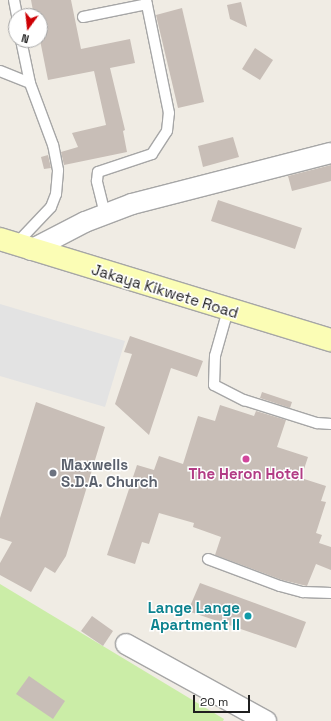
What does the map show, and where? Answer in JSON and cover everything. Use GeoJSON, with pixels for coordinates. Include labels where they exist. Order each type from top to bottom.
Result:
{"type":"FeatureCollection","features":[{"type":"Feature","properties":{"kind":"street"},"geometry":{"type":"LineString","coordinates":[[15,245],[132,204],[331,153]]}},
{"type":"Feature","properties":{"kind":"street","name":"Jakaya Kikwete Road"},"geometry":{"type":"LineString","coordinates":[[15,245],[331,340]]}},
{"type":"Feature","properties":{"kind":"street"},"geometry":{"type":"LineString","coordinates":[[126,644],[266,721]]}},
{"type":"Feature","properties":{"kind":"lane"},"geometry":{"type":"LineString","coordinates":[[83,17],[146,2],[169,113],[166,131],[152,154],[99,171],[97,182],[105,214]]}},
{"type":"Feature","properties":{"kind":"lane"},"geometry":{"type":"LineString","coordinates":[[15,245],[45,215],[56,194],[58,170],[53,145],[30,83],[23,48]]}},
{"type":"Feature","properties":{"kind":"lane"},"geometry":{"type":"LineString","coordinates":[[0,71],[30,83]]}},
{"type":"Feature","properties":{"kind":"lane"},"geometry":{"type":"LineString","coordinates":[[228,310],[215,356],[214,384],[244,400],[318,423],[331,424]]}},
{"type":"Feature","properties":{"kind":"lane"},"geometry":{"type":"LineString","coordinates":[[208,559],[280,586],[303,592],[331,593]]}},
{"type":"Feature","properties":{"kind":"green space"},"geometry":{"type":"Polygon","coordinates":[[[0,584],[224,719],[223,721],[0,721],[0,584]]]}},
{"type":"Feature","properties":{"kind":"shaded area"},"geometry":{"type":"Polygon","coordinates":[[[0,304],[125,341],[105,407],[0,376],[0,304]]]}},
{"type":"Feature","properties":{"kind":"building"},"geometry":{"type":"Polygon","coordinates":[[[31,0],[71,0],[81,49],[130,39],[135,63],[110,68],[125,130],[123,131],[127,152],[64,165],[61,152],[78,147],[72,133],[106,125],[94,71],[48,80],[42,48],[48,48],[48,8],[32,8],[31,0]]]}},
{"type":"Feature","properties":{"kind":"building"},"geometry":{"type":"Polygon","coordinates":[[[241,2],[247,27],[230,19],[227,5],[241,2]]]}},
{"type":"Feature","properties":{"kind":"building"},"geometry":{"type":"Polygon","coordinates":[[[182,8],[204,102],[178,108],[156,15],[182,8]]]}},
{"type":"Feature","properties":{"kind":"building"},"geometry":{"type":"Polygon","coordinates":[[[255,48],[273,60],[260,80],[242,69],[255,48]]]}},
{"type":"Feature","properties":{"kind":"building"},"geometry":{"type":"Polygon","coordinates":[[[233,137],[239,157],[203,167],[198,146],[233,137]]]}},
{"type":"Feature","properties":{"kind":"building"},"geometry":{"type":"Polygon","coordinates":[[[48,155],[51,168],[44,169],[41,157],[48,155]]]}},
{"type":"Feature","properties":{"kind":"building"},"geometry":{"type":"Polygon","coordinates":[[[331,165],[331,181],[292,191],[288,176],[331,165]]]}},
{"type":"Feature","properties":{"kind":"building"},"geometry":{"type":"Polygon","coordinates":[[[218,200],[302,228],[295,249],[211,221],[218,200]]]}},
{"type":"Feature","properties":{"kind":"building"},"geometry":{"type":"Polygon","coordinates":[[[130,336],[203,361],[197,377],[171,368],[149,435],[115,404],[132,354],[124,352],[130,336]]]}},
{"type":"Feature","properties":{"kind":"building"},"geometry":{"type":"Polygon","coordinates":[[[262,392],[292,402],[290,408],[260,398],[262,392]]]}},
{"type":"Feature","properties":{"kind":"building","name":"Maxwells S.D.A. Church"},"geometry":{"type":"Polygon","coordinates":[[[36,402],[105,427],[66,556],[55,573],[45,567],[31,592],[0,575],[0,563],[12,542],[0,538],[0,518],[36,402]]]}},
{"type":"Feature","properties":{"kind":"building"},"geometry":{"type":"Polygon","coordinates":[[[220,405],[254,416],[256,411],[286,420],[277,447],[308,457],[301,478],[326,486],[321,501],[326,502],[316,533],[322,535],[319,543],[331,547],[331,570],[316,564],[307,586],[282,580],[215,555],[221,537],[193,527],[194,523],[159,513],[149,544],[142,542],[135,564],[107,555],[137,465],[154,470],[159,456],[183,464],[198,416],[215,421],[220,405]]]}},
{"type":"Feature","properties":{"kind":"building","name":"Lange Lange Apartment II"},"geometry":{"type":"Polygon","coordinates":[[[200,583],[306,622],[296,648],[188,611],[200,583]]]}},
{"type":"Feature","properties":{"kind":"building"},"geometry":{"type":"Polygon","coordinates":[[[92,616],[113,631],[103,646],[81,631],[92,616]]]}},
{"type":"Feature","properties":{"kind":"building"},"geometry":{"type":"Polygon","coordinates":[[[29,676],[65,701],[53,719],[16,694],[29,676]]]}},
{"type":"Feature","properties":{"kind":"place","name":"The Heron Hotel"},"geometry":{"type":"Point","coordinates":[246,459]}},
{"type":"Feature","properties":{"kind":"place","name":"Maxwells S.D.A. Church"},"geometry":{"type":"Point","coordinates":[53,473]}},
{"type":"Feature","properties":{"kind":"place","name":"Lange Lange Apartment II"},"geometry":{"type":"Point","coordinates":[248,616]}}]}
